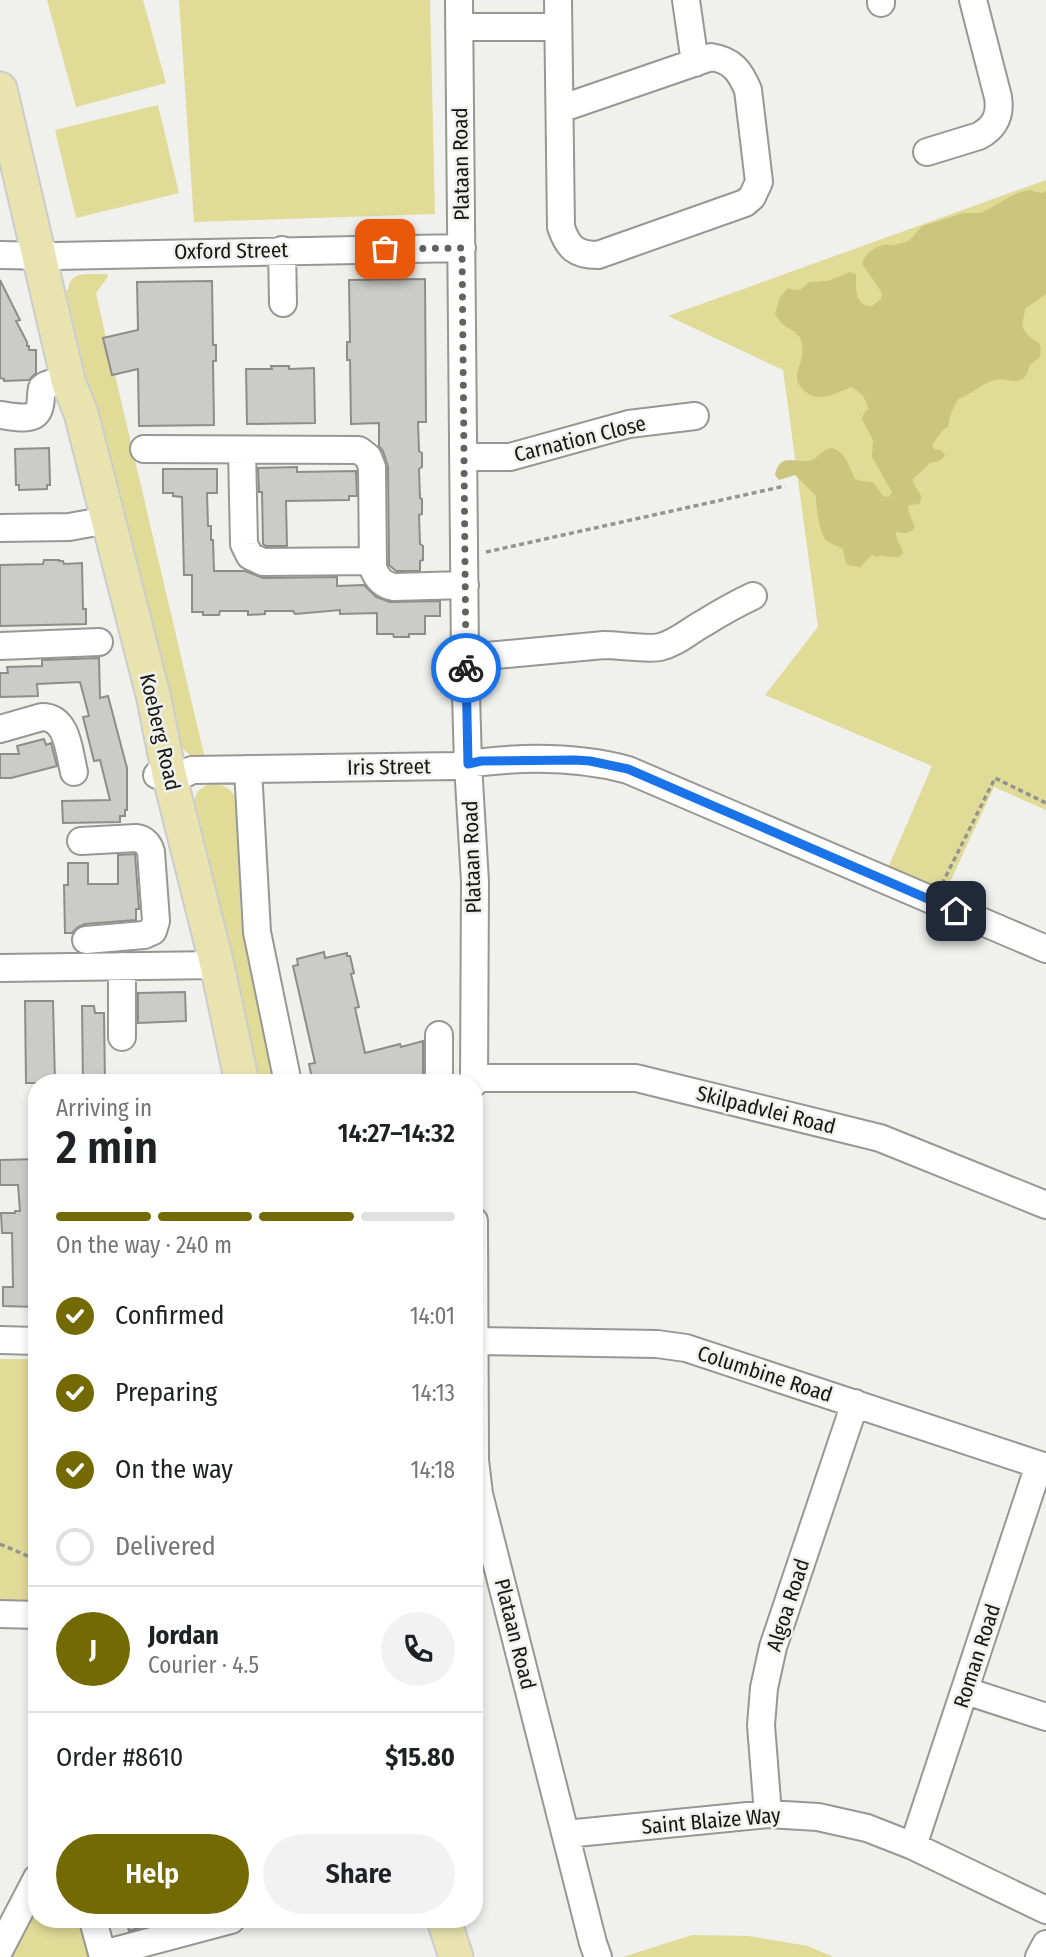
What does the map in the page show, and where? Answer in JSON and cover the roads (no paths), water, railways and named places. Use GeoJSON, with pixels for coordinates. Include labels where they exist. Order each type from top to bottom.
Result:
{"type":"FeatureCollection","features":[{"type":"Feature","properties":{"kind":"main road","name":"Koeberg Road"},"geometry":{"type":"LineString","coordinates":[[0,89],[68,381],[71,414],[102,521],[163,775],[240,1074]]}},
{"type":"Feature","properties":{"kind":"main road","name":"Koeberg Road"},"geometry":{"type":"LineString","coordinates":[[211,965],[229,1074]]}},
{"type":"Feature","properties":{"kind":"main road"},"geometry":{"type":"LineString","coordinates":[[447,1928],[456,1957]]}},
{"type":"Feature","properties":{"kind":"street","name":"Plataan Road"},"geometry":{"type":"LineString","coordinates":[[459,0],[465,658],[475,882],[474,1074]]}},
{"type":"Feature","properties":{"kind":"street"},"geometry":{"type":"LineString","coordinates":[[558,0],[559,109],[561,227],[569,245],[586,255],[598,255],[746,203],[759,182],[748,90],[743,76],[723,59],[711,57],[559,109]]}},
{"type":"Feature","properties":{"kind":"street"},"geometry":{"type":"LineString","coordinates":[[686,0],[695,63]]}},
{"type":"Feature","properties":{"kind":"street"},"geometry":{"type":"LineString","coordinates":[[927,152],[979,136],[993,126],[999,111],[998,97],[973,0]]}},
{"type":"Feature","properties":{"kind":"street"},"geometry":{"type":"LineString","coordinates":[[459,27],[558,27]]}},
{"type":"Feature","properties":{"kind":"street","name":"Oxford Street"},"geometry":{"type":"LineString","coordinates":[[0,255],[462,248]]}},
{"type":"Feature","properties":{"kind":"street"},"geometry":{"type":"LineString","coordinates":[[282,250],[283,303]]}},
{"type":"Feature","properties":{"kind":"street"},"geometry":{"type":"LineString","coordinates":[[0,415],[27,417],[35,414],[40,408],[42,388],[68,381]]}},
{"type":"Feature","properties":{"kind":"street","name":"Carnation Close"},"geometry":{"type":"LineString","coordinates":[[464,457],[510,457],[629,424],[695,416]]}},
{"type":"Feature","properties":{"kind":"street"},"geometry":{"type":"LineString","coordinates":[[144,449],[354,448],[365,452],[372,467],[373,561],[379,580],[389,586],[465,585]]}},
{"type":"Feature","properties":{"kind":"street"},"geometry":{"type":"LineString","coordinates":[[242,450],[244,544],[250,556],[263,562],[373,561]]}},
{"type":"Feature","properties":{"kind":"street"},"geometry":{"type":"LineString","coordinates":[[0,528],[69,527],[102,521]]}},
{"type":"Feature","properties":{"kind":"street"},"geometry":{"type":"LineString","coordinates":[[465,658],[604,645],[662,647],[674,643],[723,611],[753,596]]}},
{"type":"Feature","properties":{"kind":"street"},"geometry":{"type":"LineString","coordinates":[[0,646],[99,642]]}},
{"type":"Feature","properties":{"kind":"street"},"geometry":{"type":"LineString","coordinates":[[0,729],[41,717],[57,721],[64,730],[74,772]]}},
{"type":"Feature","properties":{"kind":"street","name":"Iris Street"},"geometry":{"type":"LineString","coordinates":[[163,775],[186,773],[191,769],[454,766],[481,761],[580,761],[628,769],[1046,950]]}},
{"type":"Feature","properties":{"kind":"street"},"geometry":{"type":"LineString","coordinates":[[248,769],[257,932],[286,1074]]}},
{"type":"Feature","properties":{"kind":"street"},"geometry":{"type":"LineString","coordinates":[[81,841],[136,838],[144,841],[150,848],[155,926],[149,934],[86,940]]}},
{"type":"Feature","properties":{"kind":"street"},"geometry":{"type":"LineString","coordinates":[[122,1037],[130,936]]}},
{"type":"Feature","properties":{"kind":"street"},"geometry":{"type":"LineString","coordinates":[[0,968],[211,965]]}},
{"type":"Feature","properties":{"kind":"street"},"geometry":{"type":"LineString","coordinates":[[439,1035],[439,1074]]}},
{"type":"Feature","properties":{"kind":"street","name":"Skilpadvlei Road"},"geometry":{"type":"LineString","coordinates":[[483,1080],[636,1078],[880,1138],[1046,1205]]}},
{"type":"Feature","properties":{"kind":"street"},"geometry":{"type":"LineString","coordinates":[[0,1340],[28,1341]]}},
{"type":"Feature","properties":{"kind":"street","name":"Columbine Road"},"geometry":{"type":"LineString","coordinates":[[483,1341],[657,1344],[686,1348],[1043,1466]]}},
{"type":"Feature","properties":{"kind":"street","name":"Algoa Road"},"geometry":{"type":"LineString","coordinates":[[768,1814],[761,1725],[764,1688],[773,1647],[855,1403]]}},
{"type":"Feature","properties":{"kind":"street","name":"Roman Road"},"geometry":{"type":"LineString","coordinates":[[913,1846],[1043,1466]]}},
{"type":"Feature","properties":{"kind":"street","name":"Plataan Road"},"geometry":{"type":"LineString","coordinates":[[483,1510],[598,1957]]}},
{"type":"Feature","properties":{"kind":"street"},"geometry":{"type":"LineString","coordinates":[[0,1614],[28,1615]]}},
{"type":"Feature","properties":{"kind":"street"},"geometry":{"type":"LineString","coordinates":[[965,1691],[1046,1717]]}},
{"type":"Feature","properties":{"kind":"street","name":"Saint Blaize Way"},"geometry":{"type":"LineString","coordinates":[[566,1834],[768,1814],[818,1817],[867,1828],[913,1846],[1046,1910]]}},
{"type":"Feature","properties":{"kind":"street"},"geometry":{"type":"LineString","coordinates":[[0,1949],[28,1895]]}},
{"type":"Feature","properties":{"kind":"street"},"geometry":{"type":"LineString","coordinates":[[95,1928],[103,1956],[180,1928]]}},
{"type":"Feature","properties":{"kind":"street"},"geometry":{"type":"LineString","coordinates":[[1039,1957],[1046,1944]]}}]}
